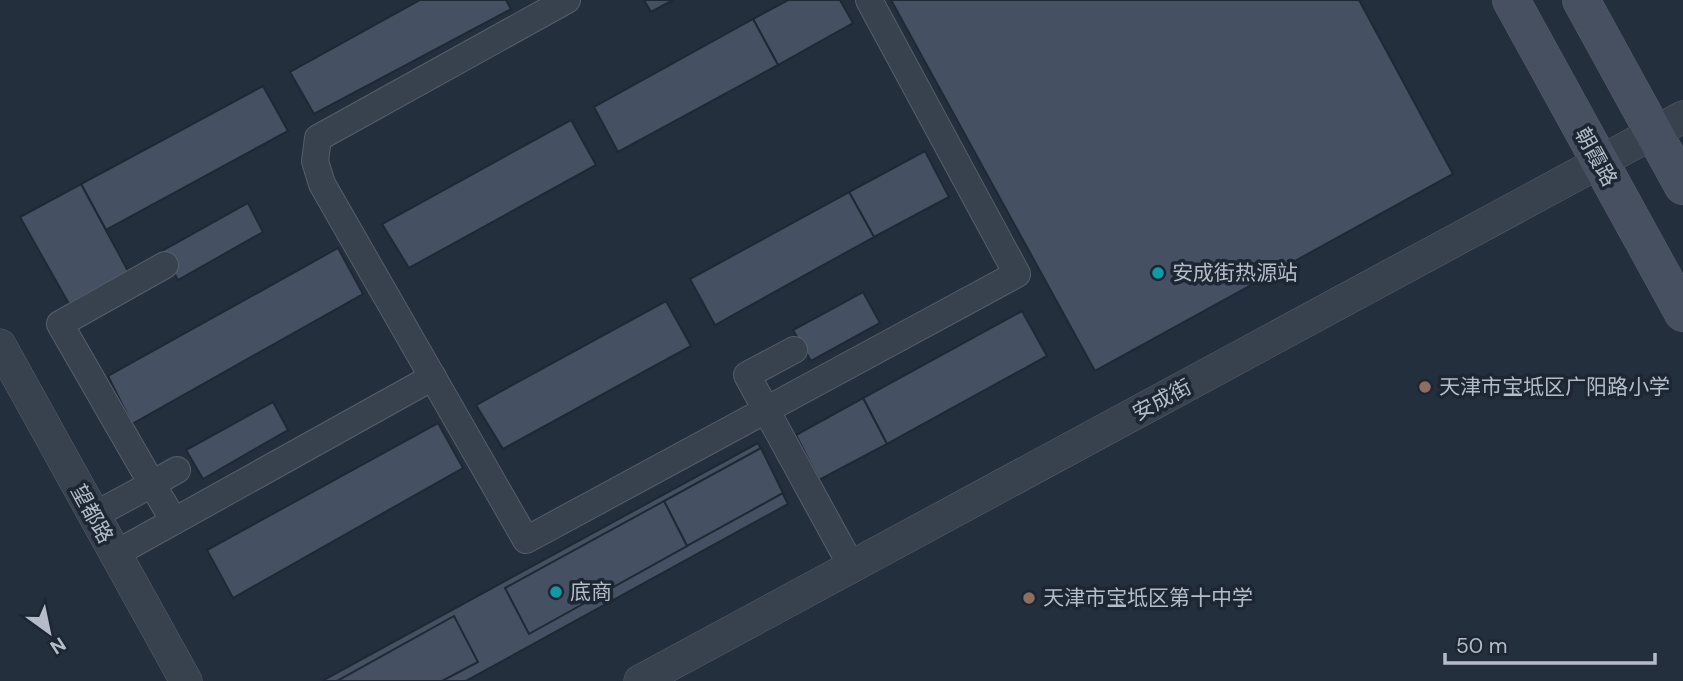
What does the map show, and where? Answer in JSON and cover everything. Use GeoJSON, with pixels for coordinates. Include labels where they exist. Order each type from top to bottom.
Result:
{"type":"FeatureCollection","features":[{"type":"Feature","properties":{"kind":"main road","name":"朝霞路"},"geometry":{"type":"LineString","coordinates":[[1511,0],[1683,313]]}},
{"type":"Feature","properties":{"kind":"main road"},"geometry":{"type":"LineString","coordinates":[[1581,0],[1669,125],[1683,186]]}},
{"type":"Feature","properties":{"kind":"street"},"geometry":{"type":"LineString","coordinates":[[567,0],[318,138],[315,161],[323,184],[526,540],[1017,274],[869,0]]}},
{"type":"Feature","properties":{"kind":"street","name":"安成街"},"geometry":{"type":"LineString","coordinates":[[640,681],[1669,125]]}},
{"type":"Feature","properties":{"kind":"street"},"geometry":{"type":"LineString","coordinates":[[165,265],[60,324],[174,520]]}},
{"type":"Feature","properties":{"kind":"street","name":"望都路"},"geometry":{"type":"LineString","coordinates":[[0,345],[186,681]]}},
{"type":"Feature","properties":{"kind":"street"},"geometry":{"type":"LineString","coordinates":[[794,350],[747,375],[852,567]]}},
{"type":"Feature","properties":{"kind":"street"},"geometry":{"type":"LineString","coordinates":[[115,554],[433,377]]}},
{"type":"Feature","properties":{"kind":"street"},"geometry":{"type":"LineString","coordinates":[[93,516],[177,471]]}},
{"type":"Feature","properties":{"kind":"building"},"geometry":{"type":"Polygon","coordinates":[[[420,0],[506,0],[511,9],[314,114],[290,72],[420,0]]]}},
{"type":"Feature","properties":{"kind":"building"},"geometry":{"type":"Polygon","coordinates":[[[644,0],[673,0],[651,12],[644,0]]]}},
{"type":"Feature","properties":{"kind":"building"},"geometry":{"type":"Polygon","coordinates":[[[788,0],[840,0],[853,23],[778,65],[753,19],[788,0]]]}},
{"type":"Feature","properties":{"kind":"building","name":"安成街热源站"},"geometry":{"type":"Polygon","coordinates":[[[891,0],[1359,0],[1453,174],[1095,371],[891,0]]]}},
{"type":"Feature","properties":{"kind":"building"},"geometry":{"type":"Polygon","coordinates":[[[753,19],[778,65],[618,152],[594,107],[753,19]]]}},
{"type":"Feature","properties":{"kind":"building"},"geometry":{"type":"Polygon","coordinates":[[[263,86],[288,131],[106,230],[81,184],[263,86]]]}},
{"type":"Feature","properties":{"kind":"building"},"geometry":{"type":"Polygon","coordinates":[[[571,120],[596,165],[409,268],[382,224],[571,120]]]}},
{"type":"Feature","properties":{"kind":"building"},"geometry":{"type":"Polygon","coordinates":[[[925,151],[949,197],[874,237],[849,192],[925,151]]]}},
{"type":"Feature","properties":{"kind":"building"},"geometry":{"type":"Polygon","coordinates":[[[81,184],[128,271],[69,304],[20,217],[81,184]]]}},
{"type":"Feature","properties":{"kind":"building"},"geometry":{"type":"Polygon","coordinates":[[[849,192],[874,237],[715,325],[690,279],[849,192]]]}},
{"type":"Feature","properties":{"kind":"building"},"geometry":{"type":"Polygon","coordinates":[[[248,203],[263,232],[178,280],[162,251],[248,203]]]}},
{"type":"Feature","properties":{"kind":"building"},"geometry":{"type":"Polygon","coordinates":[[[338,248],[363,294],[132,424],[108,376],[338,248]]]}},
{"type":"Feature","properties":{"kind":"building"},"geometry":{"type":"Polygon","coordinates":[[[863,292],[880,323],[811,361],[793,330],[863,292]]]}},
{"type":"Feature","properties":{"kind":"building"},"geometry":{"type":"Polygon","coordinates":[[[666,301],[691,346],[503,449],[476,405],[666,301]]]}},
{"type":"Feature","properties":{"kind":"building"},"geometry":{"type":"Polygon","coordinates":[[[1022,311],[1047,356],[887,444],[863,398],[1022,311]]]}},
{"type":"Feature","properties":{"kind":"building"},"geometry":{"type":"Polygon","coordinates":[[[863,398],[887,444],[819,480],[796,435],[863,398]]]}},
{"type":"Feature","properties":{"kind":"building"},"geometry":{"type":"Polygon","coordinates":[[[273,402],[288,430],[203,479],[186,450],[273,402]]]}},
{"type":"Feature","properties":{"kind":"building"},"geometry":{"type":"Polygon","coordinates":[[[438,423],[463,468],[233,598],[207,550],[438,423]]]}},
{"type":"Feature","properties":{"kind":"building","name":"底商"},"geometry":{"type":"Polygon","coordinates":[[[758,443],[788,504],[466,681],[322,681],[758,443]]]}},
{"type":"Feature","properties":{"kind":"building"},"geometry":{"type":"Polygon","coordinates":[[[761,448],[783,493],[687,546],[664,501],[761,448]]]}},
{"type":"Feature","properties":{"kind":"building"},"geometry":{"type":"Polygon","coordinates":[[[664,501],[687,546],[529,634],[505,588],[664,501]]]}},
{"type":"Feature","properties":{"kind":"building"},"geometry":{"type":"Polygon","coordinates":[[[454,616],[478,662],[442,681],[337,681],[454,616]]]}},
{"type":"Feature","properties":{"kind":"place","name":"安成街热源站"},"geometry":{"type":"Point","coordinates":[1158,273]}},
{"type":"Feature","properties":{"kind":"place","name":"天津市宝坻区广阳路小学"},"geometry":{"type":"Point","coordinates":[1425,387]}},
{"type":"Feature","properties":{"kind":"place","name":"底商"},"geometry":{"type":"Point","coordinates":[556,592]}},
{"type":"Feature","properties":{"kind":"place","name":"天津市宝坻区第十中学"},"geometry":{"type":"Point","coordinates":[1029,598]}}]}
